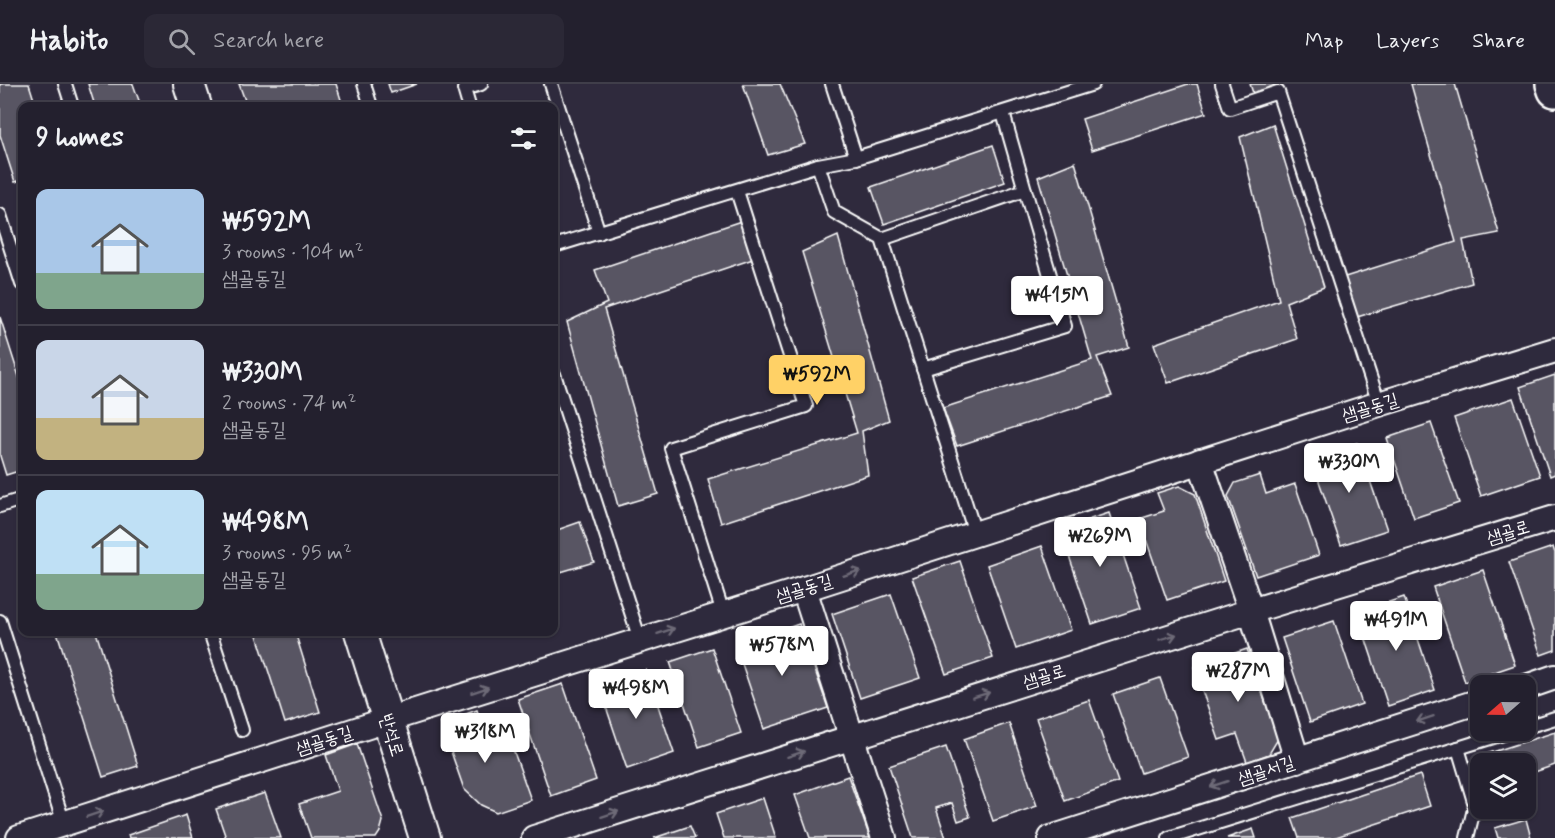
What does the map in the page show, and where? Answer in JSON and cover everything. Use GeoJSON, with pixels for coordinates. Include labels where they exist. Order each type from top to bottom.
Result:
{"type":"FeatureCollection","features":[{"type":"Feature","properties":{"kind":"main road"},"geometry":{"type":"LineString","coordinates":[[1553,84],[1555,90]]}},
{"type":"Feature","properties":{"kind":"street"},"geometry":{"type":"LineString","coordinates":[[189,84],[195,102]]}},
{"type":"Feature","properties":{"kind":"street","name":"샘골동길"},"geometry":{"type":"LineString","coordinates":[[19,838],[1379,404],[1555,350]]}},
{"type":"Feature","properties":{"kind":"street"},"geometry":{"type":"LineString","coordinates":[[1200,461],[1251,611],[1297,760]]}},
{"type":"Feature","properties":{"kind":"street","name":"샘골로"},"geometry":{"type":"LineString","coordinates":[[534,838],[851,736],[1555,518]]}},
{"type":"Feature","properties":{"kind":"street"},"geometry":{"type":"LineString","coordinates":[[804,589],[884,838]]}},
{"type":"Feature","properties":{"kind":"street","name":"반석로"},"geometry":{"type":"LineString","coordinates":[[361,636],[425,838]]}},
{"type":"Feature","properties":{"kind":"street"},"geometry":{"type":"LineString","coordinates":[[1536,684],[1555,677]]}},
{"type":"Feature","properties":{"kind":"street","name":"샘골서길"},"geometry":{"type":"LineString","coordinates":[[1051,838],[1470,704]]}},
{"type":"Feature","properties":{"kind":"lane"},"geometry":{"type":"LineString","coordinates":[[65,84],[71,102]]}},
{"type":"Feature","properties":{"kind":"lane"},"geometry":{"type":"LineString","coordinates":[[364,84],[370,102]]}},
{"type":"Feature","properties":{"kind":"lane"},"geometry":{"type":"LineString","coordinates":[[468,102],[463,87],[481,84]]}},
{"type":"Feature","properties":{"kind":"lane"},"geometry":{"type":"LineString","coordinates":[[551,84],[557,102]]}},
{"type":"Feature","properties":{"kind":"lane"},"geometry":{"type":"LineString","coordinates":[[832,84],[855,158]]}},
{"type":"Feature","properties":{"kind":"lane"},"geometry":{"type":"LineString","coordinates":[[558,245],[818,165],[855,158],[1093,84]]}},
{"type":"Feature","properties":{"kind":"lane"},"geometry":{"type":"LineString","coordinates":[[1222,84],[1230,108],[1278,92],[1379,404]]}},
{"type":"Feature","properties":{"kind":"lane"},"geometry":{"type":"LineString","coordinates":[[558,106],[599,233]]}},
{"type":"Feature","properties":{"kind":"lane"},"geometry":{"type":"LineString","coordinates":[[923,369],[1065,326],[1003,113]]}},
{"type":"Feature","properties":{"kind":"lane"},"geometry":{"type":"LineString","coordinates":[[818,165],[834,212],[882,239],[975,533]]}},
{"type":"Feature","properties":{"kind":"lane"},"geometry":{"type":"LineString","coordinates":[[882,239],[1025,190]]}},
{"type":"Feature","properties":{"kind":"lane"},"geometry":{"type":"LineString","coordinates":[[723,613],[671,448],[806,405],[737,191]]}},
{"type":"Feature","properties":{"kind":"lane"},"geometry":{"type":"LineString","coordinates":[[0,215],[18,271]]}},
{"type":"Feature","properties":{"kind":"lane"},"geometry":{"type":"LineString","coordinates":[[558,386],[640,640]]}},
{"type":"Feature","properties":{"kind":"lane"},"geometry":{"type":"LineString","coordinates":[[0,506],[18,500]]}},
{"type":"Feature","properties":{"kind":"lane"},"geometry":{"type":"LineString","coordinates":[[0,621],[64,824]]}},
{"type":"Feature","properties":{"kind":"lane"},"geometry":{"type":"LineString","coordinates":[[211,636],[242,730]]}},
{"type":"Feature","properties":{"kind":"lane"},"geometry":{"type":"LineString","coordinates":[[1536,725],[1555,718]]}},
{"type":"Feature","properties":{"kind":"lane"},"geometry":{"type":"LineString","coordinates":[[1169,838],[1481,741]]}},
{"type":"Feature","properties":{"kind":"lane"},"geometry":{"type":"LineString","coordinates":[[1458,748],[1475,805],[1467,838]]}},
{"type":"Feature","properties":{"kind":"building"},"geometry":{"type":"Polygon","coordinates":[[[0,84],[29,84],[35,102],[18,102],[18,181],[15,182],[0,135],[0,84]]]}},
{"type":"Feature","properties":{"kind":"building"},"geometry":{"type":"Polygon","coordinates":[[[88,84],[133,84],[140,102],[94,102],[88,84]]]}},
{"type":"Feature","properties":{"kind":"building"},"geometry":{"type":"Polygon","coordinates":[[[239,84],[336,84],[342,102],[246,102],[239,84]]]}},
{"type":"Feature","properties":{"kind":"building"},"geometry":{"type":"Polygon","coordinates":[[[388,84],[417,84],[391,93],[388,84]]]}},
{"type":"Feature","properties":{"kind":"building"},"geometry":{"type":"Polygon","coordinates":[[[743,84],[780,84],[805,144],[768,155],[743,84]]]}},
{"type":"Feature","properties":{"kind":"building"},"geometry":{"type":"Polygon","coordinates":[[[1188,84],[1197,84],[1206,113],[1092,150],[1082,119],[1188,84]]]}},
{"type":"Feature","properties":{"kind":"building"},"geometry":{"type":"Polygon","coordinates":[[[1250,84],[1280,84],[1253,93],[1250,84]]]}},
{"type":"Feature","properties":{"kind":"building"},"geometry":{"type":"Polygon","coordinates":[[[1411,84],[1455,84],[1499,233],[1463,240],[1472,283],[1357,317],[1345,277],[1456,242],[1411,84]]]}},
{"type":"Feature","properties":{"kind":"building"},"geometry":{"type":"Polygon","coordinates":[[[1273,124],[1324,287],[1286,302],[1297,339],[1168,383],[1154,344],[1279,300],[1240,137],[1273,124]]]}},
{"type":"Feature","properties":{"kind":"building"},"geometry":{"type":"Polygon","coordinates":[[[993,145],[1005,182],[884,224],[871,187],[993,145]]]}},
{"type":"Feature","properties":{"kind":"building"},"geometry":{"type":"Polygon","coordinates":[[[1075,162],[1129,347],[1097,357],[1112,396],[957,446],[943,408],[1092,360],[1038,177],[1075,162]]]}},
{"type":"Feature","properties":{"kind":"building"},"geometry":{"type":"Polygon","coordinates":[[[741,221],[753,259],[604,309],[658,494],[618,506],[567,322],[607,303],[595,270],[741,221]]]}},
{"type":"Feature","properties":{"kind":"building"},"geometry":{"type":"Polygon","coordinates":[[[838,236],[889,420],[862,431],[868,475],[721,523],[708,479],[857,433],[802,252],[838,236]]]}},
{"type":"Feature","properties":{"kind":"building"},"geometry":{"type":"Polygon","coordinates":[[[0,317],[18,373],[18,471],[6,475],[0,456],[0,317]]]}},
{"type":"Feature","properties":{"kind":"building"},"geometry":{"type":"Polygon","coordinates":[[[1555,375],[1555,474],[1550,476],[1520,387],[1555,375]]]}},
{"type":"Feature","properties":{"kind":"building"},"geometry":{"type":"Polygon","coordinates":[[[1513,398],[1540,476],[1481,496],[1454,418],[1513,398]]]}},
{"type":"Feature","properties":{"kind":"building"},"geometry":{"type":"Polygon","coordinates":[[[1431,423],[1459,503],[1414,518],[1387,438],[1431,423]]]}},
{"type":"Feature","properties":{"kind":"building"},"geometry":{"type":"Polygon","coordinates":[[[1357,443],[1387,530],[1341,545],[1311,458],[1357,443]]]}},
{"type":"Feature","properties":{"kind":"building"},"geometry":{"type":"Polygon","coordinates":[[[1260,475],[1266,494],[1295,484],[1319,555],[1256,576],[1228,496],[1235,483],[1260,475]]]}},
{"type":"Feature","properties":{"kind":"building"},"geometry":{"type":"Polygon","coordinates":[[[1179,486],[1195,494],[1224,581],[1167,600],[1139,519],[1164,511],[1157,493],[1179,486]]]}},
{"type":"Feature","properties":{"kind":"building"},"geometry":{"type":"Polygon","coordinates":[[[1109,513],[1141,608],[1092,624],[1060,529],[1109,513]]]}},
{"type":"Feature","properties":{"kind":"building"},"geometry":{"type":"Polygon","coordinates":[[[580,522],[594,562],[558,573],[558,530],[580,522]]]}},
{"type":"Feature","properties":{"kind":"building"},"geometry":{"type":"Polygon","coordinates":[[[1042,546],[1071,630],[1016,649],[987,565],[1042,546]]]}},
{"type":"Feature","properties":{"kind":"building"},"geometry":{"type":"Polygon","coordinates":[[[1553,547],[1555,553],[1555,650],[1541,655],[1509,562],[1553,547]]]}},
{"type":"Feature","properties":{"kind":"building"},"geometry":{"type":"Polygon","coordinates":[[[960,561],[993,658],[946,674],[912,577],[960,561]]]}},
{"type":"Feature","properties":{"kind":"building"},"geometry":{"type":"Polygon","coordinates":[[[1483,570],[1515,665],[1486,675],[1470,675],[1470,680],[1465,682],[1433,587],[1483,570]]]}},
{"type":"Feature","properties":{"kind":"building"},"geometry":{"type":"Polygon","coordinates":[[[891,594],[920,678],[860,698],[832,614],[891,594]]]}},
{"type":"Feature","properties":{"kind":"building"},"geometry":{"type":"Polygon","coordinates":[[[1404,597],[1435,690],[1388,706],[1357,613],[1404,597]]]}},
{"type":"Feature","properties":{"kind":"building"},"geometry":{"type":"Polygon","coordinates":[[[1334,621],[1362,704],[1310,722],[1282,638],[1334,621]]]}},
{"type":"Feature","properties":{"kind":"building"},"geometry":{"type":"Polygon","coordinates":[[[799,624],[828,708],[764,729],[736,646],[799,624]]]}},
{"type":"Feature","properties":{"kind":"building"},"geometry":{"type":"Polygon","coordinates":[[[58,636],[97,636],[138,766],[103,777],[58,636]]]}},
{"type":"Feature","properties":{"kind":"building"},"geometry":{"type":"Polygon","coordinates":[[[257,636],[296,636],[320,712],[285,723],[257,636]]]}},
{"type":"Feature","properties":{"kind":"building"},"geometry":{"type":"Polygon","coordinates":[[[712,648],[741,733],[699,747],[670,662],[712,648]]]}},
{"type":"Feature","properties":{"kind":"building"},"geometry":{"type":"Polygon","coordinates":[[[1247,649],[1278,739],[1269,754],[1247,762],[1237,734],[1219,740],[1194,667],[1247,649]]]}},
{"type":"Feature","properties":{"kind":"building"},"geometry":{"type":"Polygon","coordinates":[[[646,670],[674,753],[627,769],[599,686],[646,670]]]}},
{"type":"Feature","properties":{"kind":"building"},"geometry":{"type":"Polygon","coordinates":[[[1160,678],[1188,757],[1141,773],[1113,694],[1160,678]]]}},
{"type":"Feature","properties":{"kind":"building"},"geometry":{"type":"Polygon","coordinates":[[[563,684],[596,780],[551,796],[518,699],[563,684]]]}},
{"type":"Feature","properties":{"kind":"building"},"geometry":{"type":"Polygon","coordinates":[[[1089,700],[1118,782],[1065,801],[1036,718],[1089,700]]]}},
{"type":"Feature","properties":{"kind":"building"},"geometry":{"type":"Polygon","coordinates":[[[477,710],[488,742],[508,735],[531,800],[496,812],[481,805],[464,789],[441,723],[477,710]]]}},
{"type":"Feature","properties":{"kind":"building"},"geometry":{"type":"Polygon","coordinates":[[[1009,723],[1037,806],[993,821],[964,739],[1009,723]]]}},
{"type":"Feature","properties":{"kind":"building"},"geometry":{"type":"Polygon","coordinates":[[[1555,732],[1555,765],[1536,772],[1536,753],[1489,753],[1527,741],[1536,741],[1536,738],[1555,732]]]}},
{"type":"Feature","properties":{"kind":"building"},"geometry":{"type":"Polygon","coordinates":[[[357,744],[383,821],[380,832],[376,838],[311,838],[299,804],[338,791],[326,755],[357,744]]]}},
{"type":"Feature","properties":{"kind":"building"},"geometry":{"type":"Polygon","coordinates":[[[946,747],[970,817],[958,821],[952,803],[936,808],[946,838],[913,838],[889,766],[946,747]]]}},
{"type":"Feature","properties":{"kind":"building"},"geometry":{"type":"Polygon","coordinates":[[[1420,775],[1430,806],[1333,838],[1299,838],[1292,818],[1420,775]]]}},
{"type":"Feature","properties":{"kind":"building"},"geometry":{"type":"Polygon","coordinates":[[[848,776],[870,838],[810,838],[795,795],[848,776]]]}},
{"type":"Feature","properties":{"kind":"building"},"geometry":{"type":"Polygon","coordinates":[[[265,793],[281,838],[226,838],[216,809],[265,793]]]}},
{"type":"Feature","properties":{"kind":"building"},"geometry":{"type":"Polygon","coordinates":[[[763,798],[776,838],[724,838],[716,814],[763,798]]]}},
{"type":"Feature","properties":{"kind":"building"},"geometry":{"type":"Polygon","coordinates":[[[186,815],[193,838],[129,838],[128,835],[186,815]]]}},
{"type":"Feature","properties":{"kind":"building"},"geometry":{"type":"Polygon","coordinates":[[[1526,819],[1531,838],[1498,838],[1495,828],[1526,819]]]}},
{"type":"Feature","properties":{"kind":"building"},"geometry":{"type":"Polygon","coordinates":[[[690,826],[695,838],[654,838],[690,826]]]}},
{"type":"Feature","properties":{"kind":"building"},"geometry":{"type":"Polygon","coordinates":[[[1253,829],[1256,838],[1227,838],[1253,829]]]}}]}
